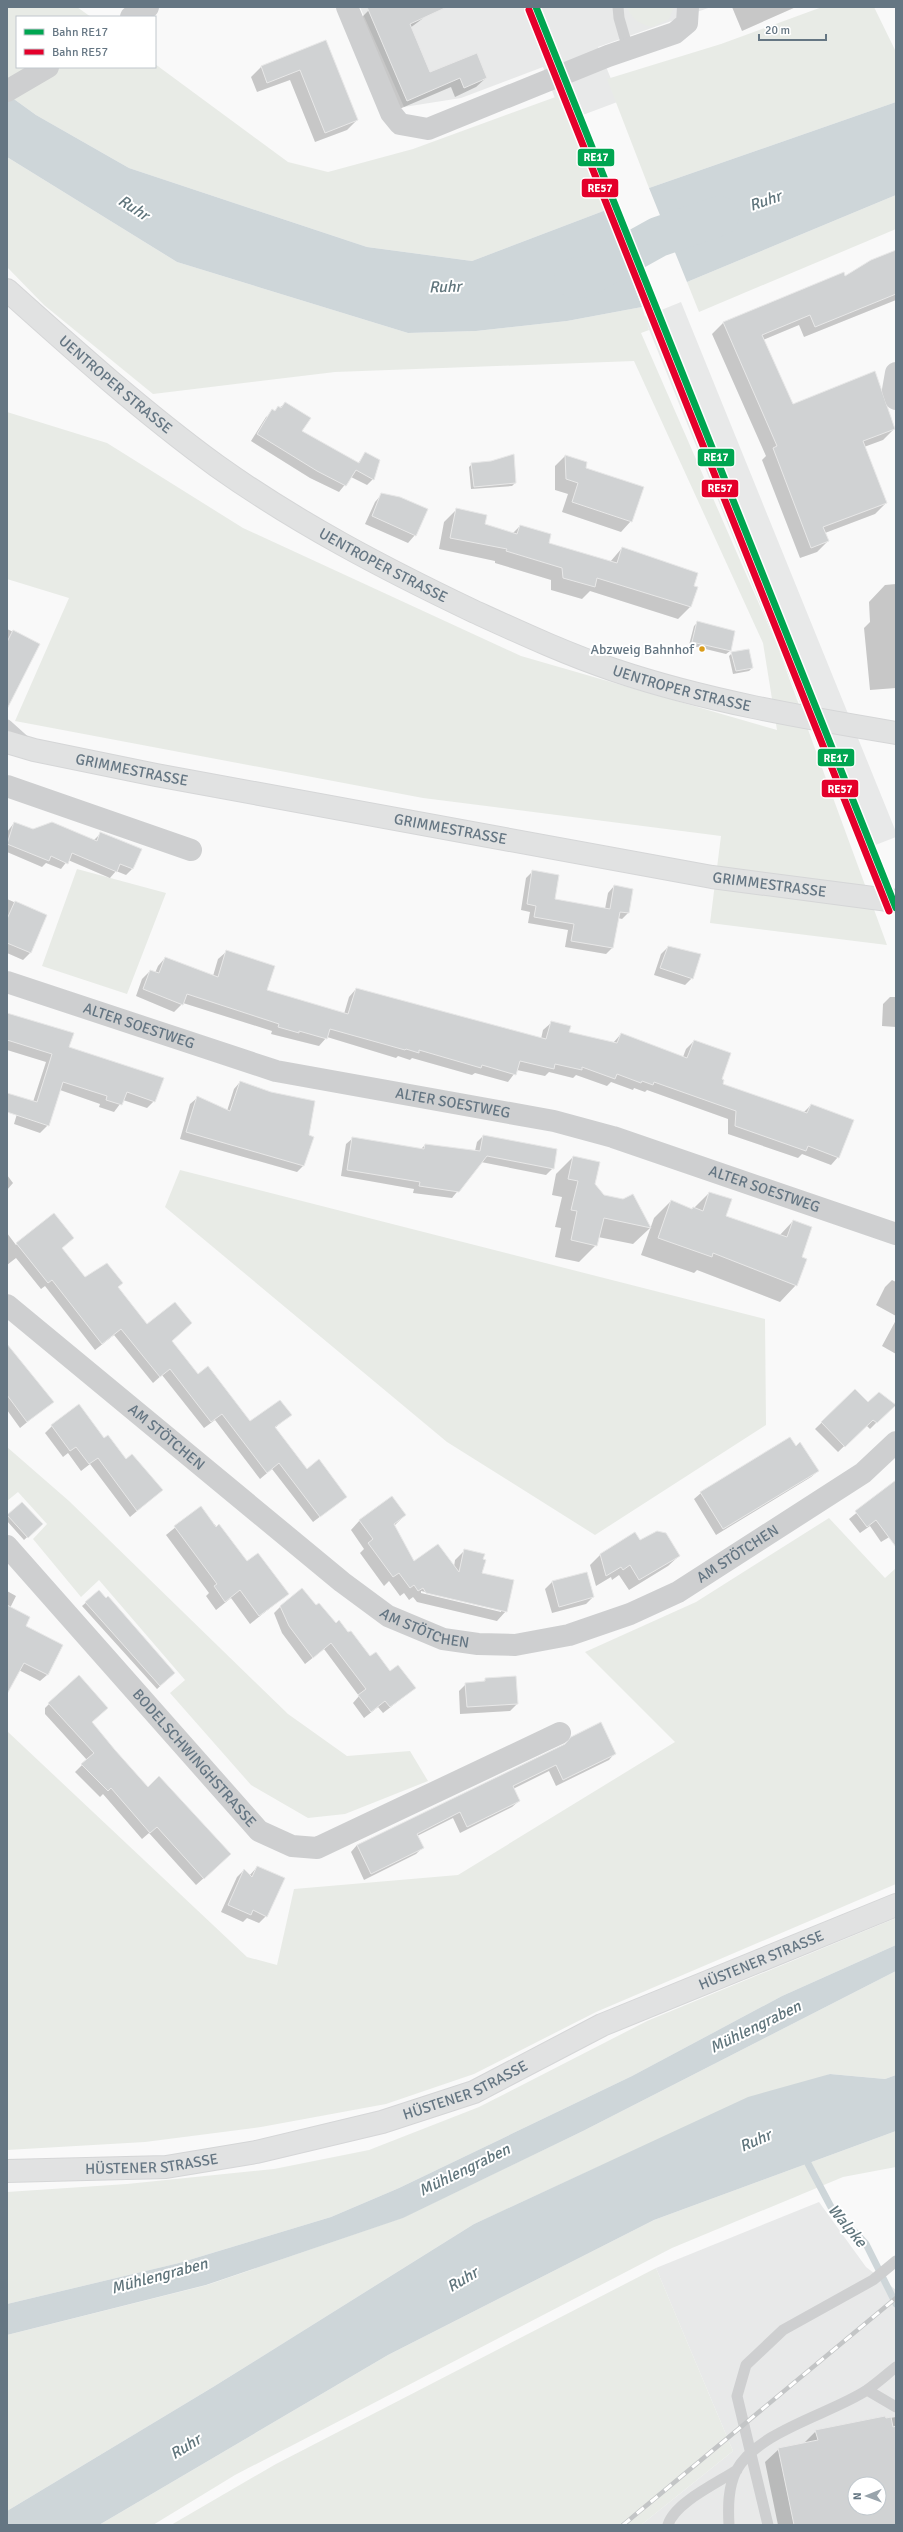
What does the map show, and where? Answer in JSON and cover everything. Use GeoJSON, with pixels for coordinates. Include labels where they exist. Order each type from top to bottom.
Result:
{"type":"FeatureCollection","features":[{"type":"Feature","properties":{"kind":"main road","name":"UENTROPER STRASSE"},"geometry":{"type":"LineString","coordinates":[[7,290],[115,386],[218,466],[272,502],[399,576],[525,635],[613,669],[699,695],[822,721],[896,733]]}},
{"type":"Feature","properties":{"kind":"main road","name":"GRIMMESTRASSE"},"geometry":{"type":"LineString","coordinates":[[7,742],[34,750],[171,778],[712,877],[896,901]]}},
{"type":"Feature","properties":{"kind":"main road","name":"HÜSTENER STRASSE"},"geometry":{"type":"LineString","coordinates":[[7,2171],[166,2167],[256,2152],[382,2122],[474,2092],[602,2025],[896,1905]]}},
{"type":"Feature","properties":{"kind":"street"},"geometry":{"type":"LineString","coordinates":[[133,16],[148,7]]}},
{"type":"Feature","properties":{"kind":"street"},"geometry":{"type":"LineString","coordinates":[[347,7],[391,113],[400,124],[428,129],[682,28],[687,23],[688,7]]}},
{"type":"Feature","properties":{"kind":"street"},"geometry":{"type":"LineString","coordinates":[[7,91],[46,68]]}},
{"type":"Feature","properties":{"kind":"street"},"geometry":{"type":"LineString","coordinates":[[896,373],[894,390],[896,399]]}},
{"type":"Feature","properties":{"kind":"street"},"geometry":{"type":"LineString","coordinates":[[7,786],[192,850]]}},
{"type":"Feature","properties":{"kind":"street","name":"ALTER SOESTWEG"},"geometry":{"type":"LineString","coordinates":[[7,982],[276,1071],[554,1121],[613,1137],[896,1234]]}},
{"type":"Feature","properties":{"kind":"street","name":"AM STÖTCHEN"},"geometry":{"type":"LineString","coordinates":[[7,1305],[342,1582],[388,1616],[443,1639],[478,1644],[515,1645],[569,1635],[630,1614],[678,1592],[857,1477],[896,1442]]}},
{"type":"Feature","properties":{"kind":"street","name":"BODELSCHWINGHSTRASSE"},"geometry":{"type":"LineString","coordinates":[[7,1546],[259,1831],[292,1846],[317,1848],[560,1733]]}},
{"type":"Feature","properties":{"kind":"lane"},"geometry":{"type":"LineString","coordinates":[[618,7],[619,18],[628,49]]}},
{"type":"Feature","properties":{"kind":"lane"},"geometry":{"type":"LineString","coordinates":[[7,725],[34,750]]}},
{"type":"Feature","properties":{"kind":"lane"},"geometry":{"type":"LineString","coordinates":[[768,2525],[736,2396],[746,2365],[782,2330],[873,2280],[895,2262]]}},
{"type":"Feature","properties":{"kind":"lane"},"geometry":{"type":"LineString","coordinates":[[729,2525],[731,2484],[737,2470],[749,2452],[794,2426],[867,2390],[896,2367]]}},
{"type":"Feature","properties":{"kind":"lane"},"geometry":{"type":"LineString","coordinates":[[867,2390],[896,2407]]}},
{"type":"Feature","properties":{"kind":"lane"},"geometry":{"type":"LineString","coordinates":[[659,2525],[669,2521],[678,2508],[737,2470]]}},
{"type":"Feature","properties":{"kind":"shaded area"},"geometry":{"type":"Polygon","coordinates":[[[7,7],[77,7],[90,16],[16,16],[16,68],[156,68],[156,65],[288,162],[328,172],[413,149],[561,95],[606,210],[472,261],[367,247],[129,168],[36,115],[7,94],[7,7]]]}},
{"type":"Feature","properties":{"kind":"shaded area"},"geometry":{"type":"Polygon","coordinates":[[[360,7],[711,7],[598,47],[620,101],[564,122],[543,67],[461,98],[404,107],[360,7]]]}},
{"type":"Feature","properties":{"kind":"shaded area"},"geometry":{"type":"Polygon","coordinates":[[[627,7],[674,7],[669,19],[652,27],[636,20],[631,15],[627,7]]]}},
{"type":"Feature","properties":{"kind":"shaded area"},"geometry":{"type":"Polygon","coordinates":[[[822,7],[874,7],[896,52],[896,102],[649,188],[607,79],[721,44],[822,7]]]}},
{"type":"Feature","properties":{"kind":"shaded area"},"geometry":{"type":"Polygon","coordinates":[[[7,157],[177,262],[408,333],[476,331],[567,321],[642,307],[649,330],[641,333],[777,645],[887,945],[710,923],[721,836],[423,798],[15,721],[69,598],[7,579],[7,412],[107,443],[243,528],[521,656],[777,730],[763,643],[634,361],[335,372],[153,394],[44,305],[7,267],[7,157]]]}},
{"type":"Feature","properties":{"kind":"shaded area"},"geometry":{"type":"Polygon","coordinates":[[[896,195],[896,229],[699,312],[687,282],[896,195]]]}},
{"type":"Feature","properties":{"kind":"shaded area"},"geometry":{"type":"Polygon","coordinates":[[[681,302],[896,832],[896,837],[860,851],[644,317],[681,302]]]}},
{"type":"Feature","properties":{"kind":"shaded area"},"geometry":{"type":"Polygon","coordinates":[[[77,869],[166,893],[127,994],[42,966],[77,869]]]}},
{"type":"Feature","properties":{"kind":"shaded area"},"geometry":{"type":"Polygon","coordinates":[[[180,1170],[765,1319],[766,1425],[595,1535],[447,1442],[165,1207],[180,1170]]]}},
{"type":"Feature","properties":{"kind":"shaded area"},"geometry":{"type":"Polygon","coordinates":[[[7,1447],[69,1501],[288,1714],[347,1756],[410,1751],[428,1781],[345,1814],[308,1818],[251,1785],[170,1693],[185,1680],[99,1580],[81,1597],[33,1539],[47,1524],[18,1492],[7,1501],[7,1447]]]}},
{"type":"Feature","properties":{"kind":"shaded area"},"geometry":{"type":"Polygon","coordinates":[[[829,1518],[885,1578],[896,1568],[896,1884],[596,2012],[474,2074],[386,2104],[261,2127],[145,2142],[7,2150],[7,1731],[247,1957],[277,1965],[294,1889],[458,1875],[675,1742],[585,1652],[696,1602],[829,1518]]]}},
{"type":"Feature","properties":{"kind":"shaded area"},"geometry":{"type":"Polygon","coordinates":[[[896,1918],[896,1945],[782,1996],[632,2076],[399,2188],[331,2217],[179,2263],[7,2304],[7,2192],[127,2184],[274,2169],[369,2150],[479,2107],[647,2021],[896,1918]]]}},
{"type":"Feature","properties":{"kind":"shaded area"},"geometry":{"type":"Polygon","coordinates":[[[896,1971],[896,2075],[885,2079],[830,2074],[600,2166],[474,2224],[213,2387],[7,2511],[7,2335],[207,2285],[402,2218],[583,2131],[896,1971]]]}},
{"type":"Feature","properties":{"kind":"shaded area"},"geometry":{"type":"Polygon","coordinates":[[[896,2131],[896,2167],[843,2177],[672,2248],[235,2475],[153,2525],[99,2525],[388,2355],[654,2220],[896,2131]]]}},
{"type":"Feature","properties":{"kind":"shaded area"},"geometry":{"type":"Polygon","coordinates":[[[819,2202],[866,2267],[896,2290],[896,2525],[641,2525],[733,2451],[656,2268],[819,2202]]]}},
{"type":"Feature","properties":{"kind":"shaded area"},"geometry":{"type":"Polygon","coordinates":[[[656,2268],[733,2451],[641,2525],[171,2525],[276,2464],[656,2268]]]}},
{"type":"Feature","properties":{"kind":"water"},"geometry":{"type":"Polygon","coordinates":[[[7,94],[36,115],[129,168],[367,247],[472,261],[606,210],[642,307],[567,321],[476,331],[408,333],[177,262],[7,157],[7,94]]]}},
{"type":"Feature","properties":{"kind":"water"},"geometry":{"type":"Polygon","coordinates":[[[896,102],[896,195],[687,282],[649,188],[896,102]]]}},
{"type":"Feature","properties":{"kind":"water","name":"Mühlengraben"},"geometry":{"type":"Polygon","coordinates":[[[896,1945],[896,1971],[583,2131],[403,2218],[206,2285],[7,2335],[7,2304],[179,2263],[331,2217],[399,2188],[632,2076],[782,1996],[896,1945]]]}},
{"type":"Feature","properties":{"kind":"water"},"geometry":{"type":"Polygon","coordinates":[[[830,2074],[885,2079],[896,2075],[896,2131],[654,2220],[388,2355],[99,2525],[7,2525],[7,2511],[213,2387],[474,2224],[748,2097],[830,2074]]]}},
{"type":"Feature","properties":{"kind":"building"},"geometry":{"type":"Polygon","coordinates":[[[367,7],[447,7],[410,24],[430,72],[477,53],[487,78],[464,88],[460,78],[407,101],[367,7]]]}},
{"type":"Feature","properties":{"kind":"building"},"geometry":{"type":"Polygon","coordinates":[[[326,40],[358,120],[325,133],[300,70],[267,83],[261,66],[326,40]]]}},
{"type":"Feature","properties":{"kind":"building"},"geometry":{"type":"Polygon","coordinates":[[[896,250],[896,294],[815,327],[810,315],[762,335],[793,404],[875,371],[895,429],[863,441],[887,503],[823,527],[829,541],[811,548],[773,448],[777,446],[723,322],[844,272],[845,276],[871,260],[896,250]]]}},
{"type":"Feature","properties":{"kind":"building"},"geometry":{"type":"Polygon","coordinates":[[[285,402],[311,418],[302,431],[359,463],[365,452],[380,460],[374,480],[356,470],[346,486],[317,471],[257,434],[272,409],[275,411],[278,406],[281,408],[285,402]]]}},
{"type":"Feature","properties":{"kind":"building"},"geometry":{"type":"Polygon","coordinates":[[[514,454],[516,483],[474,487],[471,463],[491,461],[514,454]]]}},
{"type":"Feature","properties":{"kind":"building"},"geometry":{"type":"Polygon","coordinates":[[[565,455],[587,462],[586,468],[644,487],[632,522],[572,502],[578,483],[566,479],[565,455]]]}},
{"type":"Feature","properties":{"kind":"building"},"geometry":{"type":"Polygon","coordinates":[[[381,493],[400,497],[428,509],[416,536],[372,516],[381,493]]]}},
{"type":"Feature","properties":{"kind":"building"},"geometry":{"type":"Polygon","coordinates":[[[456,508],[487,515],[485,524],[517,534],[520,525],[551,534],[549,543],[617,563],[622,547],[698,573],[694,586],[698,587],[691,607],[597,578],[595,587],[563,578],[562,568],[506,551],[507,549],[450,538],[456,508]]]}},
{"type":"Feature","properties":{"kind":"building"},"geometry":{"type":"Polygon","coordinates":[[[697,621],[735,631],[731,651],[692,642],[697,621]]]}},
{"type":"Feature","properties":{"kind":"building"},"geometry":{"type":"Polygon","coordinates":[[[13,630],[40,644],[7,709],[7,642],[13,630]]]}},
{"type":"Feature","properties":{"kind":"building"},"geometry":{"type":"Polygon","coordinates":[[[749,649],[753,668],[736,671],[731,652],[749,649]]]}},
{"type":"Feature","properties":{"kind":"building"},"geometry":{"type":"Polygon","coordinates":[[[14,822],[33,829],[52,822],[97,841],[100,832],[142,849],[133,869],[120,864],[117,872],[72,853],[68,864],[51,856],[49,861],[7,844],[14,822]]]}},
{"type":"Feature","properties":{"kind":"building"},"geometry":{"type":"Polygon","coordinates":[[[532,870],[559,875],[555,899],[610,909],[614,885],[633,889],[629,913],[620,912],[613,948],[571,941],[574,924],[534,917],[536,906],[527,904],[532,870]]]}},
{"type":"Feature","properties":{"kind":"building"},"geometry":{"type":"Polygon","coordinates":[[[15,901],[47,915],[31,953],[7,943],[7,919],[15,901]]]}},
{"type":"Feature","properties":{"kind":"building"},"geometry":{"type":"Polygon","coordinates":[[[668,946],[701,954],[693,979],[660,968],[668,946]]]}},
{"type":"Feature","properties":{"kind":"building"},"geometry":{"type":"Polygon","coordinates":[[[226,950],[275,966],[267,990],[348,1014],[356,988],[546,1039],[551,1021],[571,1026],[569,1032],[617,1043],[621,1033],[687,1058],[694,1040],[731,1053],[722,1079],[724,1080],[723,1084],[807,1113],[811,1104],[854,1120],[839,1158],[808,1146],[806,1151],[735,1126],[736,1111],[654,1082],[653,1085],[642,1081],[641,1083],[617,1074],[615,1079],[582,1067],[582,1070],[555,1064],[554,1069],[520,1061],[516,1075],[482,1065],[481,1068],[419,1050],[419,1053],[405,1050],[330,1029],[327,1039],[299,1031],[299,1033],[278,1027],[279,1024],[187,994],[183,1005],[143,989],[150,970],[159,973],[165,957],[218,977],[226,950]]]}},
{"type":"Feature","properties":{"kind":"building"},"geometry":{"type":"Polygon","coordinates":[[[7,1013],[74,1033],[69,1047],[164,1078],[155,1102],[127,1092],[122,1105],[106,1100],[107,1096],[63,1082],[49,1126],[7,1112],[7,1093],[37,1102],[52,1054],[7,1040],[7,1013]]]}},
{"type":"Feature","properties":{"kind":"building"},"geometry":{"type":"Polygon","coordinates":[[[240,1081],[271,1092],[315,1101],[309,1135],[314,1137],[304,1166],[186,1132],[197,1096],[230,1111],[240,1081]]]}},
{"type":"Feature","properties":{"kind":"building"},"geometry":{"type":"Polygon","coordinates":[[[483,1135],[557,1149],[554,1169],[487,1156],[459,1192],[419,1186],[420,1182],[347,1170],[352,1137],[424,1149],[425,1144],[480,1151],[483,1135]]]}},
{"type":"Feature","properties":{"kind":"building"},"geometry":{"type":"Polygon","coordinates":[[[573,1156],[600,1162],[595,1184],[604,1195],[623,1199],[633,1194],[651,1228],[604,1218],[597,1246],[571,1240],[577,1211],[571,1210],[578,1181],[568,1179],[573,1156]]]}},
{"type":"Feature","properties":{"kind":"building"},"geometry":{"type":"Polygon","coordinates":[[[709,1192],[732,1199],[726,1216],[787,1237],[793,1220],[812,1227],[802,1257],[807,1259],[797,1286],[713,1253],[712,1257],[658,1238],[671,1200],[692,1209],[693,1207],[703,1211],[709,1192]]]}},
{"type":"Feature","properties":{"kind":"building"},"geometry":{"type":"Polygon","coordinates":[[[54,1213],[74,1238],[62,1248],[85,1277],[107,1263],[123,1283],[118,1287],[147,1324],[175,1302],[192,1323],[172,1341],[198,1374],[208,1366],[250,1421],[280,1400],[292,1415],[275,1427],[307,1469],[319,1459],[347,1497],[320,1517],[279,1463],[267,1473],[222,1414],[211,1422],[170,1369],[160,1377],[121,1329],[102,1344],[52,1280],[48,1283],[16,1243],[54,1213]]]}},
{"type":"Feature","properties":{"kind":"building"},"geometry":{"type":"Polygon","coordinates":[[[7,1344],[54,1402],[27,1422],[7,1395],[7,1344]]]}},
{"type":"Feature","properties":{"kind":"building"},"geometry":{"type":"Polygon","coordinates":[[[855,1389],[868,1402],[879,1392],[896,1405],[877,1423],[873,1420],[845,1447],[821,1422],[855,1389]]]}},
{"type":"Feature","properties":{"kind":"building"},"geometry":{"type":"Polygon","coordinates":[[[79,1404],[104,1438],[108,1435],[126,1459],[132,1454],[163,1490],[137,1511],[98,1458],[89,1464],[76,1447],[70,1451],[51,1425],[79,1404]]]}},
{"type":"Feature","properties":{"kind":"building"},"geometry":{"type":"Polygon","coordinates":[[[790,1437],[796,1446],[800,1442],[819,1471],[723,1529],[700,1492],[790,1437]]]}},
{"type":"Feature","properties":{"kind":"building"},"geometry":{"type":"Polygon","coordinates":[[[896,1480],[896,1547],[876,1520],[867,1527],[855,1511],[896,1480]]]}},
{"type":"Feature","properties":{"kind":"building"},"geometry":{"type":"Polygon","coordinates":[[[392,1496],[406,1515],[394,1524],[414,1561],[438,1544],[459,1572],[464,1549],[485,1554],[483,1559],[486,1560],[482,1573],[514,1580],[507,1612],[426,1593],[423,1588],[418,1591],[414,1585],[410,1588],[399,1573],[393,1577],[368,1543],[373,1539],[359,1520],[392,1496]]]}},
{"type":"Feature","properties":{"kind":"building"},"geometry":{"type":"Polygon","coordinates":[[[22,1502],[43,1524],[28,1538],[7,1515],[22,1502]]]}},
{"type":"Feature","properties":{"kind":"building"},"geometry":{"type":"Polygon","coordinates":[[[201,1506],[216,1527],[219,1524],[247,1561],[258,1553],[289,1594],[259,1616],[240,1590],[225,1602],[214,1586],[217,1584],[174,1526],[201,1506]]]}},
{"type":"Feature","properties":{"kind":"building"},"geometry":{"type":"Polygon","coordinates":[[[657,1531],[666,1533],[680,1556],[639,1580],[630,1565],[623,1570],[621,1567],[606,1576],[600,1554],[635,1532],[640,1540],[657,1531]]]}},
{"type":"Feature","properties":{"kind":"building"},"geometry":{"type":"Polygon","coordinates":[[[587,1572],[594,1597],[559,1607],[552,1581],[587,1572]]]}},
{"type":"Feature","properties":{"kind":"building"},"geometry":{"type":"Polygon","coordinates":[[[302,1588],[316,1605],[319,1603],[336,1623],[339,1620],[348,1632],[351,1631],[370,1656],[376,1652],[390,1671],[398,1665],[416,1688],[390,1707],[385,1701],[371,1712],[358,1695],[366,1689],[331,1643],[313,1658],[289,1626],[280,1606],[302,1588]]]}},
{"type":"Feature","properties":{"kind":"building"},"geometry":{"type":"Polygon","coordinates":[[[99,1590],[106,1598],[108,1596],[175,1673],[160,1686],[85,1602],[99,1590]]]}},
{"type":"Feature","properties":{"kind":"building"},"geometry":{"type":"Polygon","coordinates":[[[7,1605],[30,1617],[26,1626],[63,1645],[48,1675],[24,1663],[7,1694],[7,1605]]]}},
{"type":"Feature","properties":{"kind":"building"},"geometry":{"type":"Polygon","coordinates":[[[79,1675],[108,1708],[92,1722],[115,1750],[148,1787],[159,1776],[231,1854],[204,1879],[157,1827],[150,1833],[111,1788],[108,1791],[81,1764],[94,1753],[48,1703],[79,1675]]]}},
{"type":"Feature","properties":{"kind":"building"},"geometry":{"type":"Polygon","coordinates":[[[516,1676],[518,1704],[467,1707],[465,1683],[485,1681],[485,1678],[516,1676]]]}},
{"type":"Feature","properties":{"kind":"building"},"geometry":{"type":"Polygon","coordinates":[[[601,1722],[616,1754],[563,1780],[556,1765],[513,1786],[520,1801],[467,1827],[460,1812],[417,1834],[424,1848],[371,1874],[357,1845],[565,1744],[571,1737],[601,1722]]]}},
{"type":"Feature","properties":{"kind":"building"},"geometry":{"type":"Polygon","coordinates":[[[257,1866],[285,1878],[267,1917],[253,1910],[251,1915],[228,1905],[244,1869],[252,1877],[257,1866]]]}},
{"type":"Feature","properties":{"kind":"building"},"geometry":{"type":"Polygon","coordinates":[[[885,2416],[886,2418],[891,2417],[893,2427],[896,2426],[896,2525],[794,2525],[778,2448],[818,2440],[815,2430],[885,2416]]]}},
{"type":"Feature","properties":{"kind":"waterway","name":"Ruhr"},"geometry":{"type":"LineString","coordinates":[[574,278],[586,277],[658,237],[719,216]]}},
{"type":"Feature","properties":{"kind":"waterway","name":"Walpke"},"geometry":{"type":"LineString","coordinates":[[804,2156],[831,2207],[866,2244],[896,2304]]}},
{"type":"Feature","properties":{"kind":"railway"},"geometry":{"type":"LineString","coordinates":[[623,2525],[896,2298]]}},
{"type":"Feature","properties":{"kind":"rail line","name":"RE17"},"geometry":{"type":"LineString","coordinates":[[536,7],[896,908]]}},
{"type":"Feature","properties":{"kind":"rail line","name":"RE57"},"geometry":{"type":"LineString","coordinates":[[529,10],[889,911]]}},
{"type":"Feature","properties":{"kind":"place","name":"Abzweig Bahnhof"},"geometry":{"type":"Point","coordinates":[702,649]}}]}
